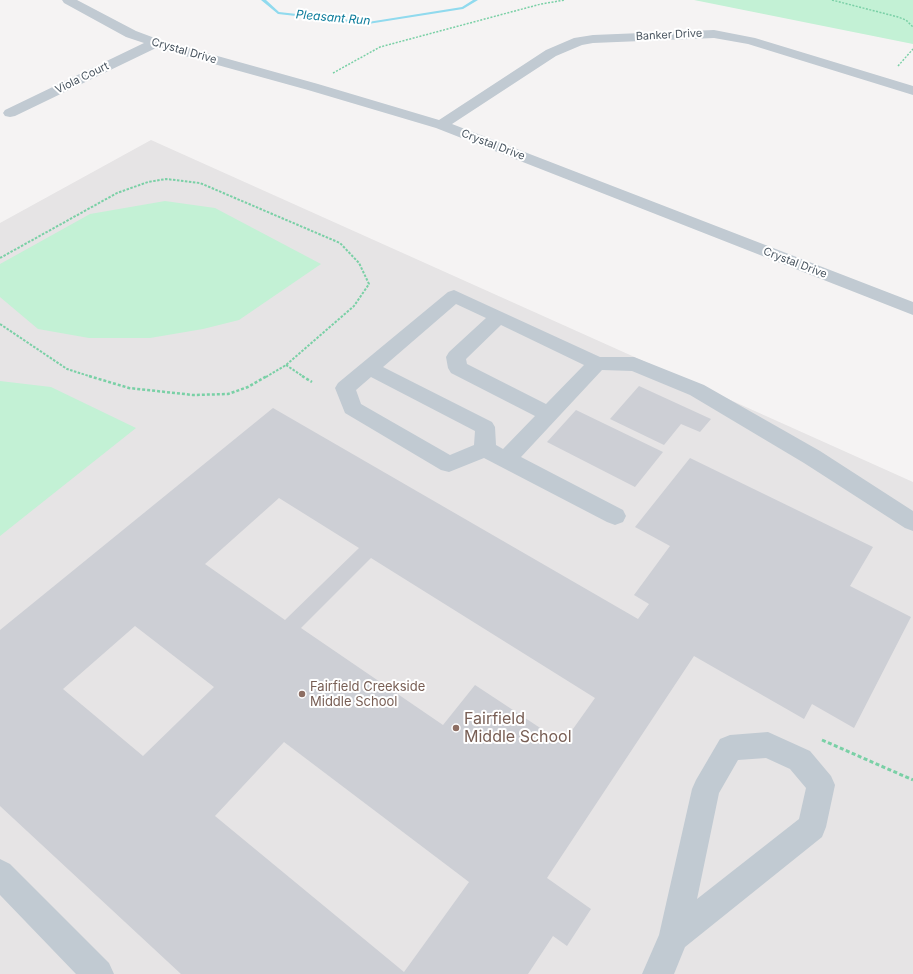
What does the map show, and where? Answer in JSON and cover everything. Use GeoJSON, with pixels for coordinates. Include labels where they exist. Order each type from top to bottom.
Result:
{"type":"FeatureCollection","features":[{"type":"Feature","properties":{"kind":"street","name":"Crystal Drive"},"geometry":{"type":"LineString","coordinates":[[68,0],[131,34],[155,43],[313,87],[441,125],[913,309]]}},
{"type":"Feature","properties":{"kind":"street","name":"Banker Drive"},"geometry":{"type":"LineString","coordinates":[[441,125],[551,53],[579,41],[598,39],[700,33],[730,36],[913,91]]}},
{"type":"Feature","properties":{"kind":"street","name":"Viola Court"},"geometry":{"type":"LineString","coordinates":[[10,113],[155,43]]}},
{"type":"Feature","properties":{"kind":"street"},"geometry":{"type":"LineString","coordinates":[[615,516],[484,449],[449,464],[352,408],[345,388],[454,296],[597,363],[634,364],[697,390],[812,457],[913,522]]}},
{"type":"Feature","properties":{"kind":"street"},"geometry":{"type":"LineString","coordinates":[[498,317],[456,357],[458,368],[549,414]]}},
{"type":"Feature","properties":{"kind":"street"},"geometry":{"type":"LineString","coordinates":[[506,459],[597,363]]}},
{"type":"Feature","properties":{"kind":"street"},"geometry":{"type":"LineString","coordinates":[[369,368],[485,427],[484,449]]}},
{"type":"Feature","properties":{"kind":"street"},"geometry":{"type":"LineString","coordinates":[[658,974],[674,936],[706,789],[730,748],[768,745],[800,760],[821,786],[812,827],[674,936]]}},
{"type":"Feature","properties":{"kind":"street"},"geometry":{"type":"LineString","coordinates":[[4,885],[98,974]]}},
{"type":"Feature","properties":{"kind":"path"},"geometry":{"type":"LineString","coordinates":[[330,75],[380,47],[541,4],[565,0]]}},
{"type":"Feature","properties":{"kind":"path"},"geometry":{"type":"LineString","coordinates":[[832,0],[898,17],[906,20],[913,27]]}},
{"type":"Feature","properties":{"kind":"path"},"geometry":{"type":"LineString","coordinates":[[895,69],[913,49]]}},
{"type":"Feature","properties":{"kind":"path"},"geometry":{"type":"LineString","coordinates":[[0,258],[117,193],[148,182],[166,179],[200,184],[340,243],[359,263],[369,284],[354,306],[286,365],[248,387],[228,394],[193,394],[129,388],[67,369],[0,324]]}},
{"type":"Feature","properties":{"kind":"path"},"geometry":{"type":"LineString","coordinates":[[286,365],[312,382]]}},
{"type":"Feature","properties":{"kind":"path"},"geometry":{"type":"LineString","coordinates":[[819,739],[913,780]]}},
{"type":"Feature","properties":{"kind":"shaded area","name":"Fairfield Middle School"},"geometry":{"type":"Polygon","coordinates":[[[151,140],[913,482],[913,974],[0,974],[0,223],[151,140]]]}},
{"type":"Feature","properties":{"kind":"green space"},"geometry":{"type":"Polygon","coordinates":[[[694,0],[913,0],[913,44],[694,0]]]}},
{"type":"Feature","properties":{"kind":"green space"},"geometry":{"type":"Polygon","coordinates":[[[165,201],[215,208],[321,264],[239,320],[203,329],[150,338],[89,338],[38,329],[0,297],[0,264],[90,214],[165,201]]]}},
{"type":"Feature","properties":{"kind":"green space"},"geometry":{"type":"Polygon","coordinates":[[[0,381],[51,387],[136,428],[0,536],[0,381]]]}},
{"type":"Feature","properties":{"kind":"building"},"geometry":{"type":"Polygon","coordinates":[[[639,386],[711,419],[700,432],[681,424],[664,445],[610,419],[639,386]]]}},
{"type":"Feature","properties":{"kind":"building","name":"Fairfield Creekside Middle School"},"geometry":{"type":"Polygon","coordinates":[[[273,408],[638,619],[649,604],[634,595],[670,546],[635,527],[690,458],[873,547],[850,586],[911,617],[854,728],[812,704],[804,719],[694,656],[547,878],[591,909],[567,946],[553,936],[528,974],[181,974],[0,806],[0,630],[273,408]],[[279,498],[205,564],[285,620],[359,548],[279,498]],[[371,558],[301,628],[443,725],[475,685],[563,743],[595,698],[371,558]],[[135,626],[63,689],[143,756],[214,687],[135,626]],[[284,742],[215,816],[404,972],[469,882],[284,742]]]}},
{"type":"Feature","properties":{"kind":"building"},"geometry":{"type":"Polygon","coordinates":[[[576,410],[663,452],[635,487],[547,442],[576,410]]]}},
{"type":"Feature","properties":{"kind":"waterway","name":"Pleasant Run"},"geometry":{"type":"LineString","coordinates":[[263,0],[278,13],[368,23],[463,8],[476,0]]}},
{"type":"Feature","properties":{"kind":"place","name":"Fairfield Creekside Middle School"},"geometry":{"type":"Point","coordinates":[302,694]}},
{"type":"Feature","properties":{"kind":"place","name":"Fairfield Middle School"},"geometry":{"type":"Point","coordinates":[456,728]}}]}
